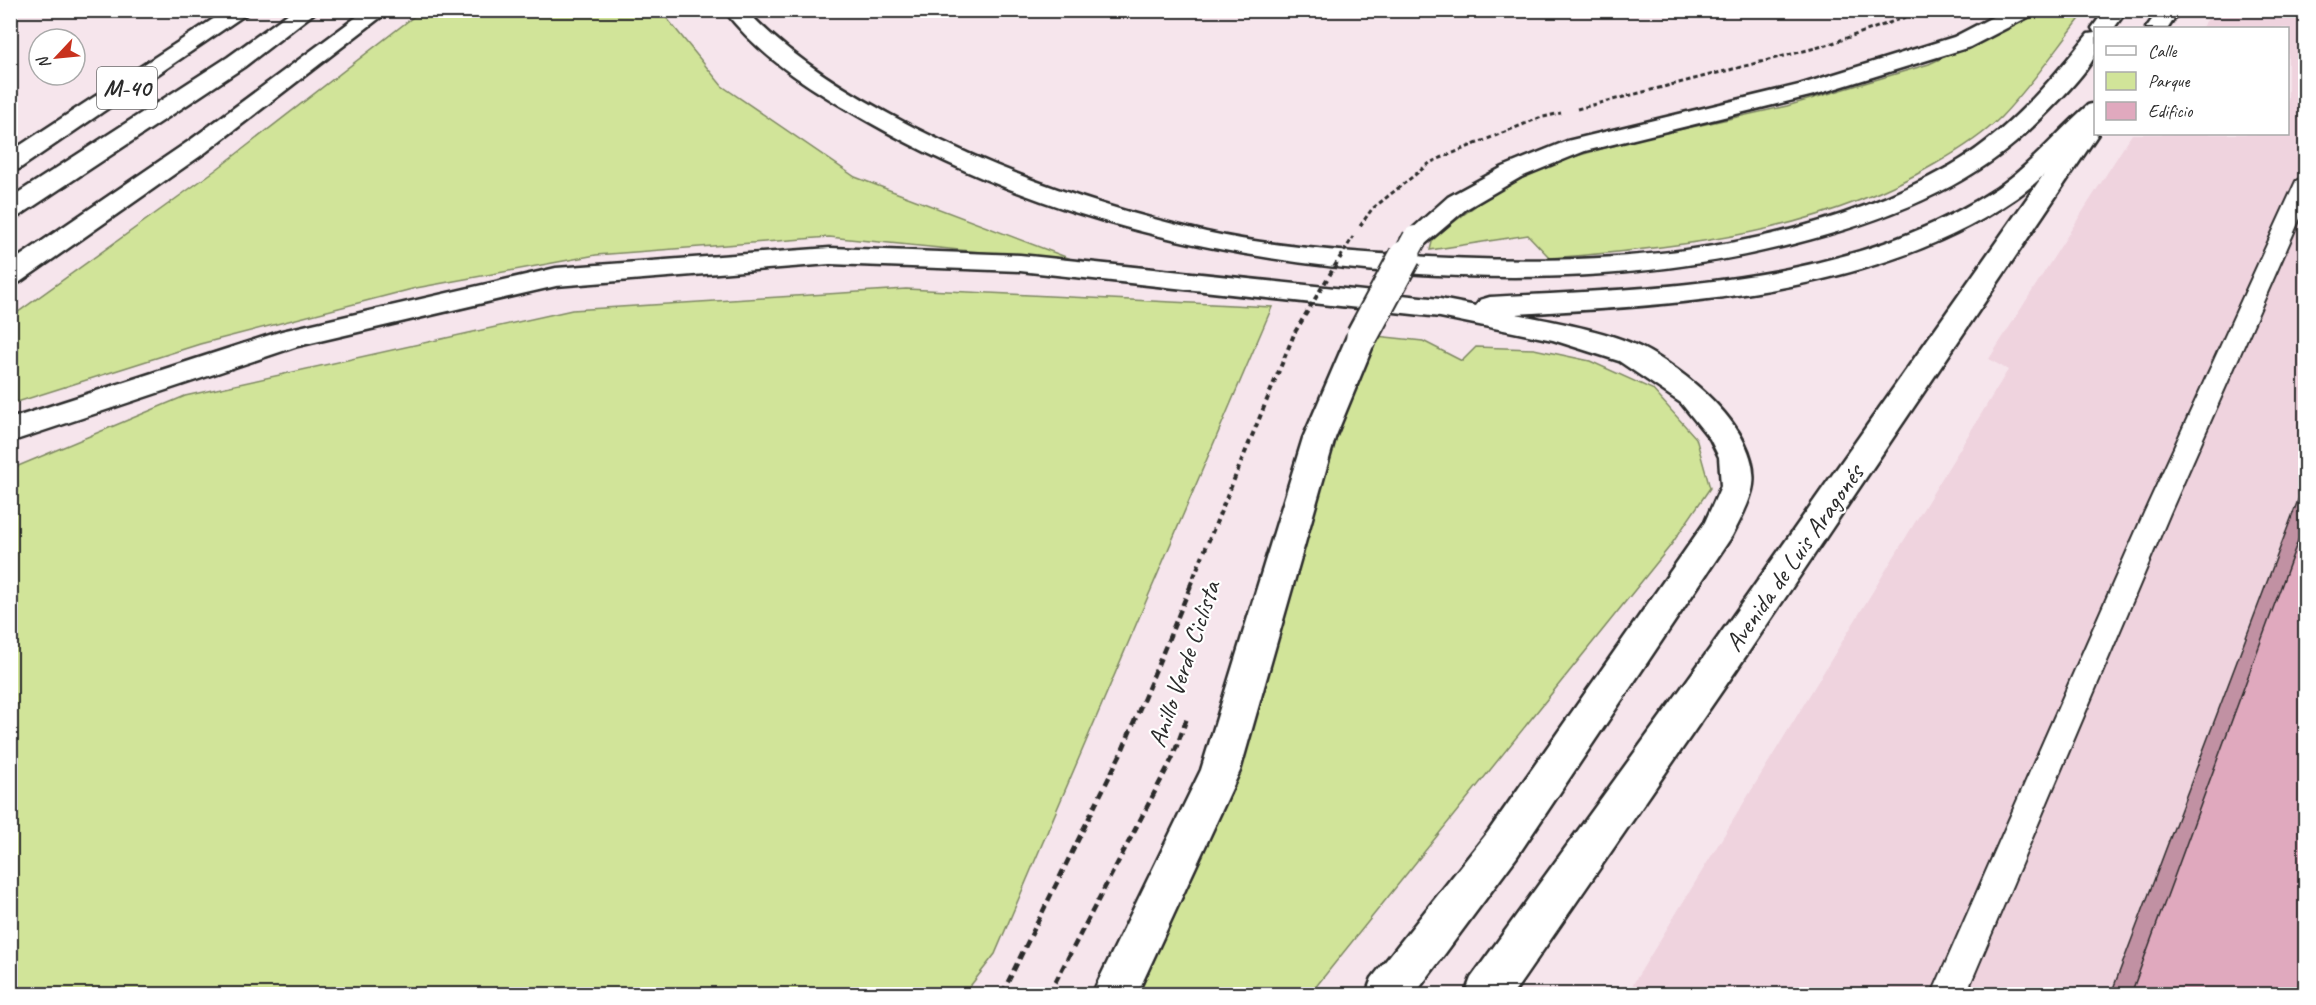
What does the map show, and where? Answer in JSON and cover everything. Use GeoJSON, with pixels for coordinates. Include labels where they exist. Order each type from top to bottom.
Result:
{"type":"FeatureCollection","features":[{"type":"Feature","properties":{"kind":"main road","name":"M-40"},"geometry":{"type":"LineString","coordinates":[[10,165],[242,10]]}},
{"type":"Feature","properties":{"kind":"main road","name":"M-40"},"geometry":{"type":"LineString","coordinates":[[10,210],[236,62],[308,10]]}},
{"type":"Feature","properties":{"kind":"main road"},"geometry":{"type":"LineString","coordinates":[[10,276],[130,196],[304,70],[380,10]]}},
{"type":"Feature","properties":{"kind":"main road"},"geometry":{"type":"LineString","coordinates":[[734,10],[754,34],[832,92],[928,145],[1009,180],[1095,210],[1209,240],[1301,255],[1478,269],[1582,269],[1708,254],[1798,235],[1863,214],[1908,197],[1949,176],[1992,148],[2028,120],[2063,82],[2094,42]]}},
{"type":"Feature","properties":{"kind":"main road"},"geometry":{"type":"LineString","coordinates":[[1113,994],[1220,771],[1319,438],[1362,336],[1415,238],[1457,203],[1512,172],[1576,146],[1806,90],[1962,42],[2024,10]]}},
{"type":"Feature","properties":{"kind":"main road"},"geometry":{"type":"LineString","coordinates":[[2104,27],[2117,10]]}},
{"type":"Feature","properties":{"kind":"main road"},"geometry":{"type":"LineString","coordinates":[[2158,27],[2170,10]]}},
{"type":"Feature","properties":{"kind":"main road"},"geometry":{"type":"LineString","coordinates":[[1440,308],[1606,299],[1739,285],[1831,266],[1909,245],[2005,194],[2036,169],[2065,137],[2094,112]]}},
{"type":"Feature","properties":{"kind":"main road","name":"Avenida de Luis Aragonés"},"geometry":{"type":"LineString","coordinates":[[1487,994],[1722,661],[2094,121]]}},
{"type":"Feature","properties":{"kind":"main road"},"geometry":{"type":"LineString","coordinates":[[10,432],[292,338],[556,277],[830,256],[1020,263],[1440,308],[1557,331],[1629,354],[1692,396],[1700,405],[1722,433],[1735,457],[1737,486],[1720,527],[1502,845],[1388,994]]}},
{"type":"Feature","properties":{"kind":"lane"},"geometry":{"type":"LineString","coordinates":[[1949,994],[2152,524],[2306,181]]}},
{"type":"Feature","properties":{"kind":"path"},"geometry":{"type":"LineString","coordinates":[[1002,994],[1122,751],[1294,332],[1353,237]]}},
{"type":"Feature","properties":{"kind":"path","name":"Anillo Verde Ciclista"},"geometry":{"type":"LineString","coordinates":[[1049,994],[1172,759],[1188,714]]}},
{"type":"Feature","properties":{"kind":"shaded area"},"geometry":{"type":"Polygon","coordinates":[[[2214,11],[2305,11],[2305,994],[1627,994],[2008,370],[1989,359],[2131,135],[2289,135],[2289,27],[2202,27],[2214,11]]]}},
{"type":"Feature","properties":{"kind":"green space"},"geometry":{"type":"Polygon","coordinates":[[[421,11],[661,11],[722,86],[855,177],[1079,262],[829,237],[596,255],[416,288],[200,344],[11,404],[10,318],[217,169],[421,11]]]}},
{"type":"Feature","properties":{"kind":"green space"},"geometry":{"type":"Polygon","coordinates":[[[2045,11],[2086,11],[2034,79],[2001,117],[1970,143],[1935,164],[1891,187],[1845,206],[1748,233],[1649,249],[1550,258],[1528,235],[1430,250],[1433,238],[1487,197],[1551,163],[1638,139],[1787,106],[1929,64],[2045,11]]]}},
{"type":"Feature","properties":{"kind":"green space"},"geometry":{"type":"Polygon","coordinates":[[[906,289],[1272,307],[995,954],[964,994],[11,994],[11,469],[185,396],[572,310],[906,289]]]}},
{"type":"Feature","properties":{"kind":"green space"},"geometry":{"type":"Polygon","coordinates":[[[1376,336],[1423,341],[1462,361],[1476,347],[1534,349],[1590,361],[1652,389],[1696,438],[1710,488],[1671,545],[1310,994],[1139,994],[1223,806],[1341,417],[1376,336]]]}},
{"type":"Feature","properties":{"kind":"building"},"geometry":{"type":"Polygon","coordinates":[[[2306,519],[2306,994],[2131,994],[2306,519]]]}}]}
